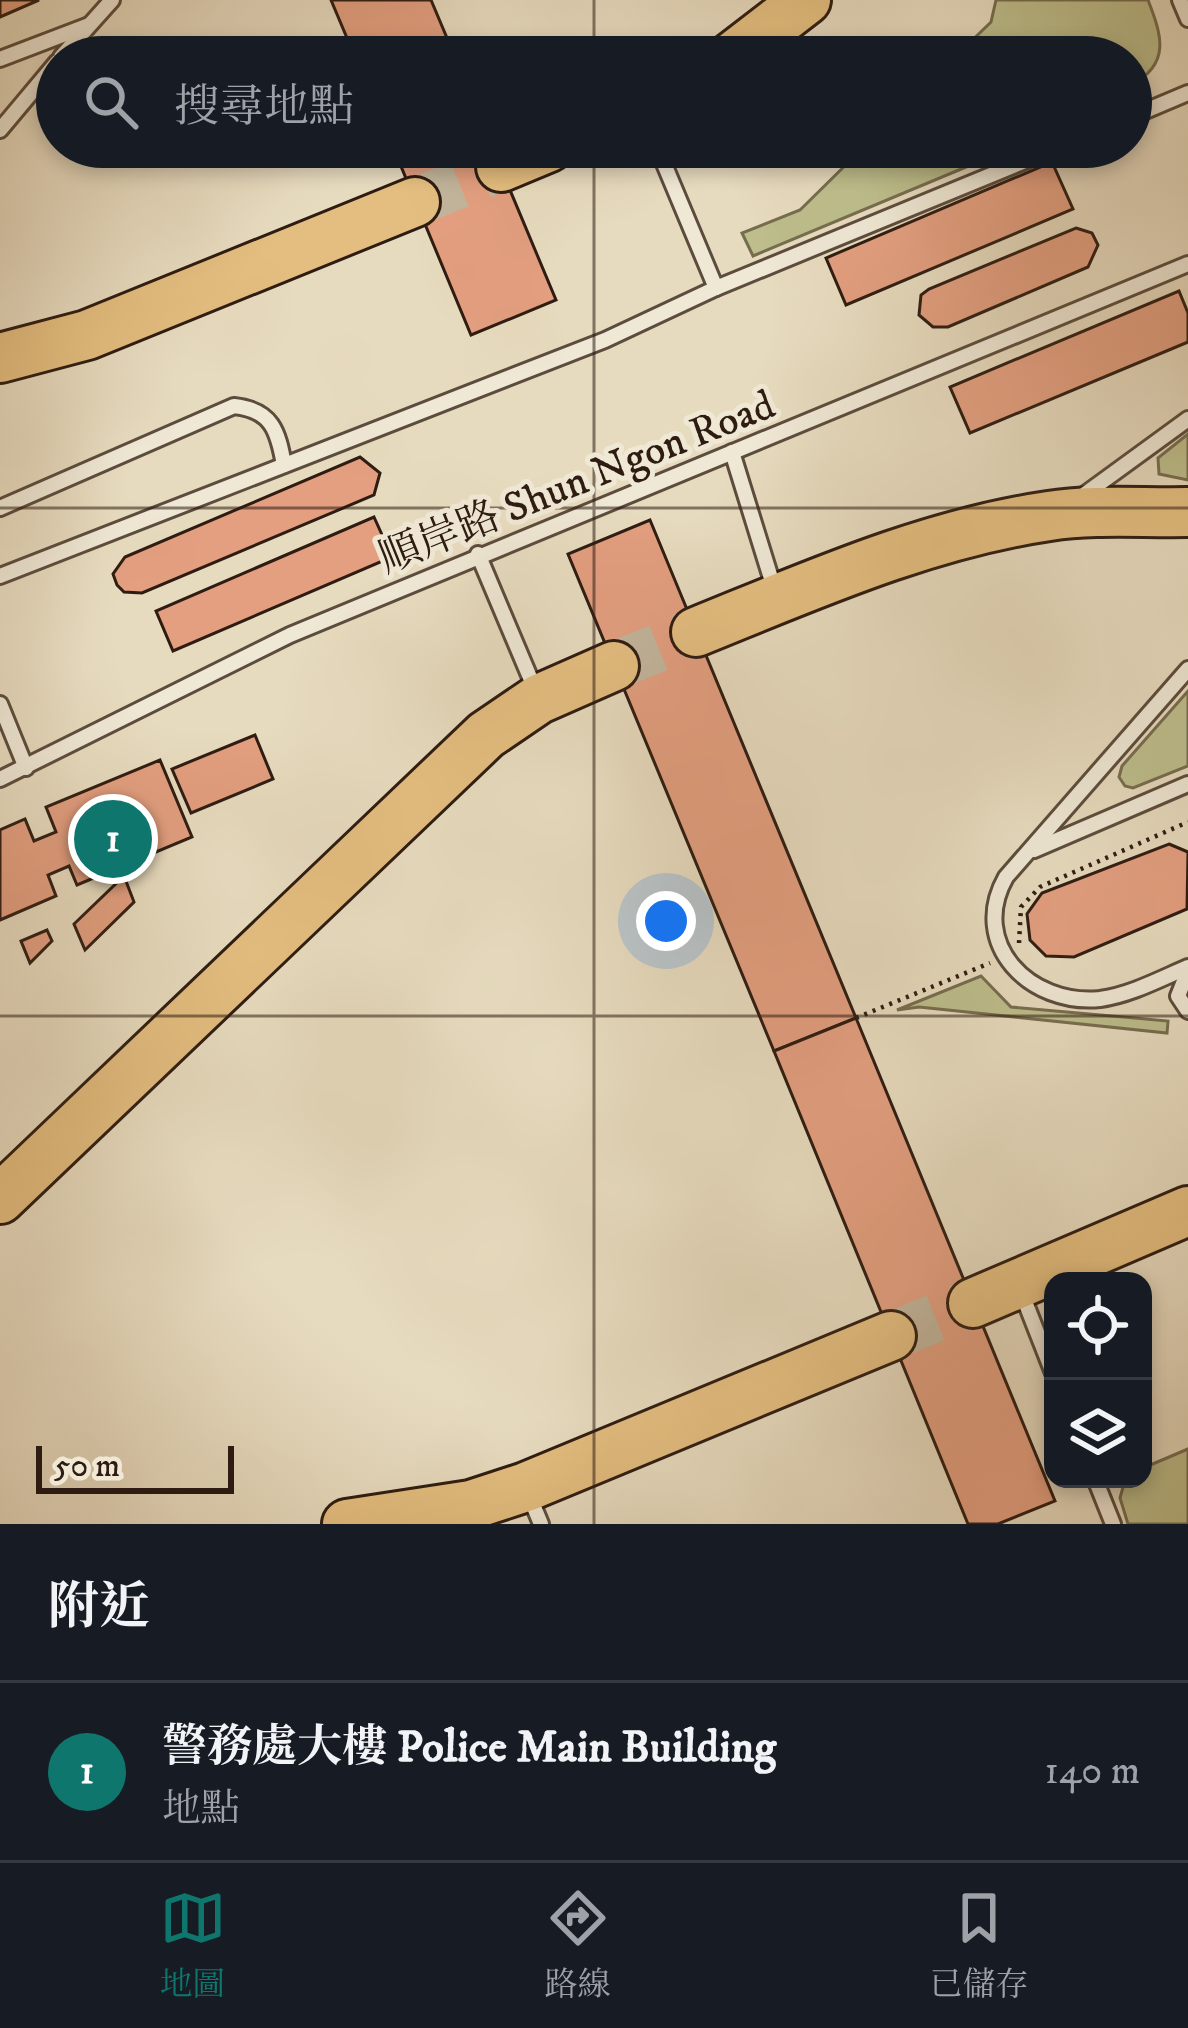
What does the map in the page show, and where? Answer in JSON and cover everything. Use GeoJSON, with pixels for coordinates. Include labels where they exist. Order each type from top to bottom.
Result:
{"type":"FeatureCollection","features":[{"type":"Feature","properties":{"kind":"highway"},"geometry":{"type":"LineString","coordinates":[[759,36],[806,0]]}},
{"type":"Feature","properties":{"kind":"highway"},"geometry":{"type":"LineString","coordinates":[[6,364],[416,202]]}},
{"type":"Feature","properties":{"kind":"highway"},"geometry":{"type":"LineString","coordinates":[[696,632],[917,546],[1051,515],[1188,512]]}},
{"type":"Feature","properties":{"kind":"highway"},"geometry":{"type":"LineString","coordinates":[[0,1198],[486,735],[539,699],[614,666]]}},
{"type":"Feature","properties":{"kind":"highway"},"geometry":{"type":"LineString","coordinates":[[973,1303],[1188,1211]]}},
{"type":"Feature","properties":{"kind":"highway"},"geometry":{"type":"LineString","coordinates":[[347,1524],[471,1505],[533,1506],[891,1336]]}},
{"type":"Feature","properties":{"kind":"lane"},"geometry":{"type":"LineString","coordinates":[[79,36],[112,0]]}},
{"type":"Feature","properties":{"kind":"lane"},"geometry":{"type":"LineString","coordinates":[[60,36],[89,25]]}},
{"type":"Feature","properties":{"kind":"lane"},"geometry":{"type":"LineString","coordinates":[[0,59],[36,45]]}},
{"type":"Feature","properties":{"kind":"lane"},"geometry":{"type":"LineString","coordinates":[[0,130],[36,87]]}},
{"type":"Feature","properties":{"kind":"lane"},"geometry":{"type":"LineString","coordinates":[[1152,108],[1188,93]]}},
{"type":"Feature","properties":{"kind":"lane"},"geometry":{"type":"LineString","coordinates":[[666,168],[716,288]]}},
{"type":"Feature","properties":{"kind":"lane"},"geometry":{"type":"LineString","coordinates":[[0,576],[605,340],[716,288],[1008,168]]}},
{"type":"Feature","properties":{"kind":"lane","name":"順岸路 Shun Ngon Road"},"geometry":{"type":"LineString","coordinates":[[0,779],[290,634],[1188,264]]}},
{"type":"Feature","properties":{"kind":"lane"},"geometry":{"type":"LineString","coordinates":[[0,508],[234,406],[265,415],[277,428],[284,465]]}},
{"type":"Feature","properties":{"kind":"lane"},"geometry":{"type":"LineString","coordinates":[[1051,515],[1114,477],[1188,419]]}},
{"type":"Feature","properties":{"kind":"lane"},"geometry":{"type":"LineString","coordinates":[[732,452],[778,599]]}},
{"type":"Feature","properties":{"kind":"lane"},"geometry":{"type":"LineString","coordinates":[[478,554],[539,699]]}},
{"type":"Feature","properties":{"kind":"lane"},"geometry":{"type":"LineString","coordinates":[[1188,669],[996,894],[993,926],[1004,957],[1038,988],[1085,999],[1122,994],[1188,969]]}},
{"type":"Feature","properties":{"kind":"lane"},"geometry":{"type":"LineString","coordinates":[[0,704],[26,768]]}},
{"type":"Feature","properties":{"kind":"lane"},"geometry":{"type":"LineString","coordinates":[[1029,852],[1188,784]]}},
{"type":"Feature","properties":{"kind":"lane"},"geometry":{"type":"LineString","coordinates":[[1188,969],[1178,996],[1188,1011]]}},
{"type":"Feature","properties":{"kind":"lane"},"geometry":{"type":"LineString","coordinates":[[1018,1284],[1044,1350]]}},
{"type":"Feature","properties":{"kind":"lane"},"geometry":{"type":"LineString","coordinates":[[1099,1488],[1113,1524]]}},
{"type":"Feature","properties":{"kind":"path"},"geometry":{"type":"LineString","coordinates":[[856,1018],[1004,957],[1022,939],[1021,908],[1040,887],[1188,822]]}},
{"type":"Feature","properties":{"kind":"green space"},"geometry":{"type":"Polygon","coordinates":[[[996,0],[1148,0],[1160,48],[1152,68],[1152,36],[977,36],[991,22],[996,0]]]}},
{"type":"Feature","properties":{"kind":"green space"},"geometry":{"type":"Polygon","coordinates":[[[843,168],[964,168],[753,256],[742,233],[800,210],[843,168]]]}},
{"type":"Feature","properties":{"kind":"green space"},"geometry":{"type":"Polygon","coordinates":[[[1188,434],[1188,480],[1159,474],[1158,458],[1188,434]]]}},
{"type":"Feature","properties":{"kind":"green space"},"geometry":{"type":"Polygon","coordinates":[[[1188,691],[1188,766],[1133,788],[1125,786],[1119,777],[1122,766],[1188,691]]]}},
{"type":"Feature","properties":{"kind":"green space"},"geometry":{"type":"Polygon","coordinates":[[[981,976],[1011,1007],[1168,1021],[1167,1033],[919,1007],[897,1010],[981,976]]]}},
{"type":"Feature","properties":{"kind":"green space"},"geometry":{"type":"Polygon","coordinates":[[[1188,1449],[1188,1524],[1128,1524],[1120,1498],[1123,1488],[1152,1488],[1152,1464],[1188,1449]]]}},
{"type":"Feature","properties":{"kind":"building"},"geometry":{"type":"Polygon","coordinates":[[[0,0],[39,0],[0,17],[0,0]]]}},
{"type":"Feature","properties":{"kind":"building"},"geometry":{"type":"Polygon","coordinates":[[[331,0],[431,0],[446,36],[346,36],[331,0]]]}},
{"type":"Feature","properties":{"kind":"building"},"geometry":{"type":"Polygon","coordinates":[[[402,168],[501,168],[556,300],[471,335],[402,168]]]}},
{"type":"Feature","properties":{"kind":"building"},"geometry":{"type":"Polygon","coordinates":[[[1038,168],[1055,168],[1073,209],[846,305],[826,258],[1038,168]]]}},
{"type":"Feature","properties":{"kind":"building"},"geometry":{"type":"Polygon","coordinates":[[[1076,228],[1092,233],[1098,245],[1088,267],[948,327],[933,327],[919,315],[921,295],[929,289],[1076,228]]]}},
{"type":"Feature","properties":{"kind":"building"},"geometry":{"type":"Polygon","coordinates":[[[1179,291],[1188,313],[1188,342],[970,433],[950,387],[1179,291]]]}},
{"type":"Feature","properties":{"kind":"building"},"geometry":{"type":"Polygon","coordinates":[[[360,457],[380,473],[374,495],[142,593],[124,592],[117,585],[113,574],[125,557],[360,457]]]}},
{"type":"Feature","properties":{"kind":"building"},"geometry":{"type":"Polygon","coordinates":[[[374,517],[392,557],[173,651],[156,611],[374,517]]]}},
{"type":"Feature","properties":{"kind":"building"},"geometry":{"type":"Polygon","coordinates":[[[650,520],[856,1018],[774,1051],[568,554],[650,520]]]}},
{"type":"Feature","properties":{"kind":"building"},"geometry":{"type":"Polygon","coordinates":[[[255,735],[273,779],[191,813],[172,769],[255,735]]]}},
{"type":"Feature","properties":{"kind":"building"},"geometry":{"type":"Polygon","coordinates":[[[160,760],[192,837],[77,885],[69,866],[48,875],[56,896],[0,920],[0,830],[25,819],[34,841],[56,832],[46,807],[160,760]]]}},
{"type":"Feature","properties":{"kind":"building"},"geometry":{"type":"Polygon","coordinates":[[[1169,844],[1188,852],[1187,909],[1074,957],[1046,956],[1030,940],[1027,914],[1042,893],[1169,844]]]}},
{"type":"Feature","properties":{"kind":"building"},"geometry":{"type":"Polygon","coordinates":[[[124,876],[134,902],[85,950],[74,924],[124,876]]]}},
{"type":"Feature","properties":{"kind":"building"},"geometry":{"type":"Polygon","coordinates":[[[47,930],[52,941],[30,963],[21,941],[47,930]]]}},
{"type":"Feature","properties":{"kind":"building"},"geometry":{"type":"Polygon","coordinates":[[[856,1018],[1044,1474],[1044,1488],[1050,1488],[1055,1501],[998,1524],[968,1524],[774,1051],[856,1018]]]}},
{"type":"Feature","properties":{"kind":"tunnel"},"geometry":{"type":"LineString","coordinates":[[415,202],[499,168]]}},
{"type":"Feature","properties":{"kind":"tunnel"},"geometry":{"type":"LineString","coordinates":[[614,666],[696,632]]}},
{"type":"Feature","properties":{"kind":"tunnel"},"geometry":{"type":"LineString","coordinates":[[891,1336],[973,1303]]}},
{"type":"Feature","properties":{"kind":"place","name":"警務處大樓 Police Main Building"},"geometry":{"type":"Point","coordinates":[113,839]}}]}
